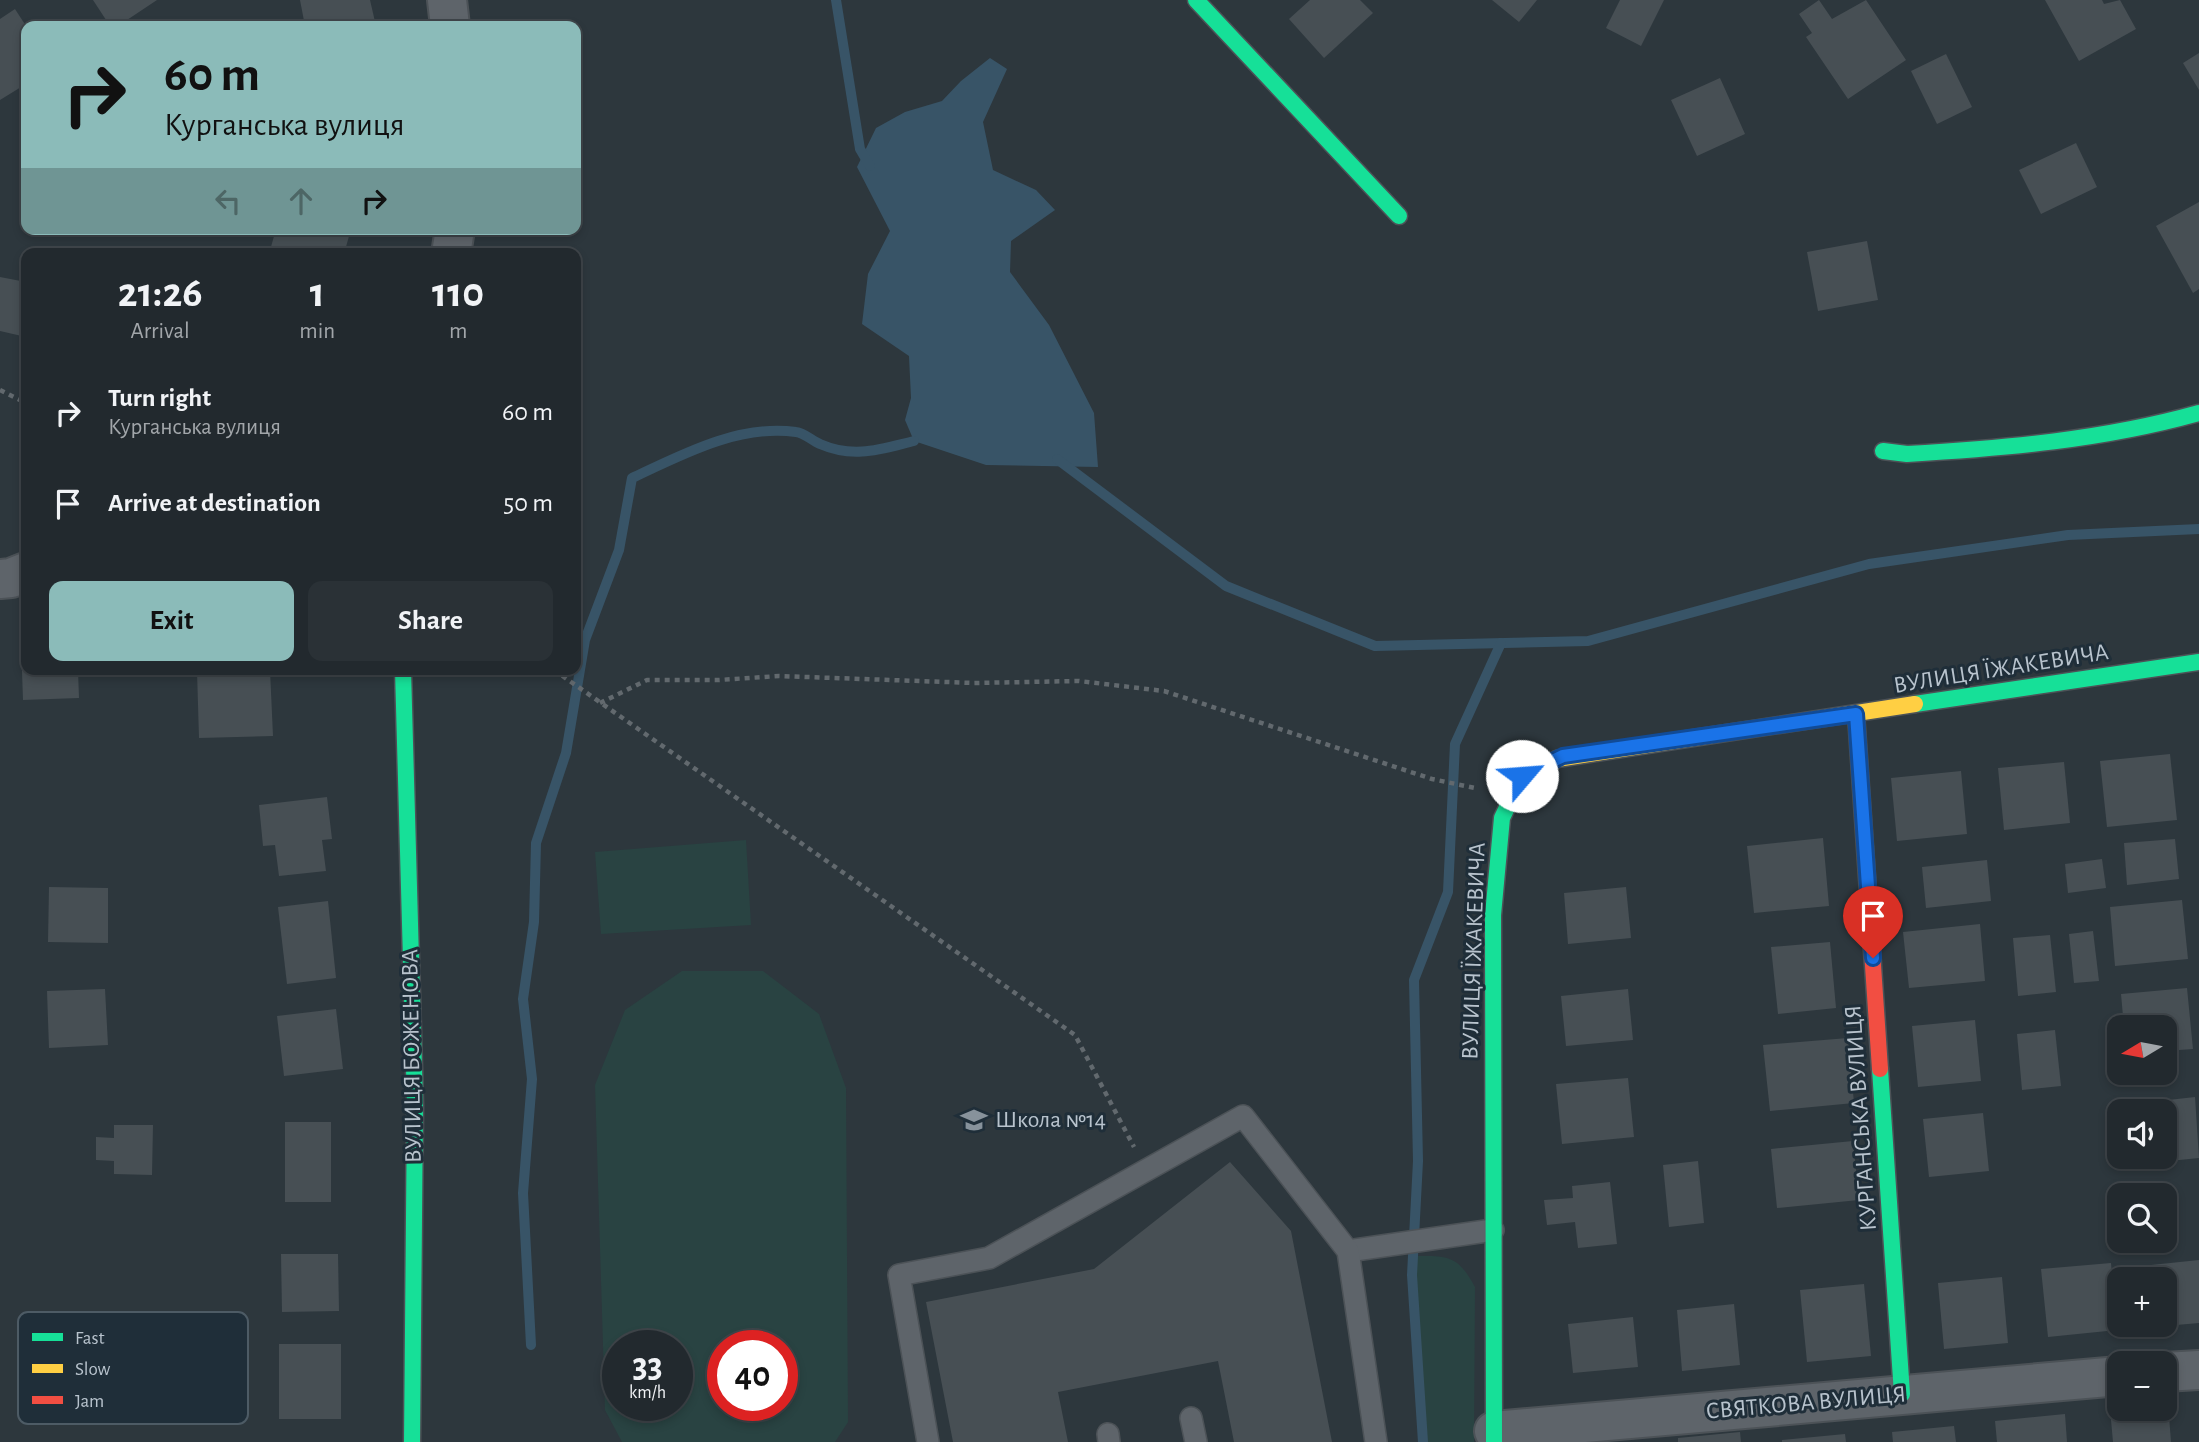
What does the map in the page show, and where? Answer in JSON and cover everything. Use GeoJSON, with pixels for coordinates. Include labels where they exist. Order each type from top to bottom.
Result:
{"type":"FeatureCollection","features":[{"type":"Feature","properties":{"kind":"street"},"geometry":{"type":"LineString","coordinates":[[447,0],[449,21]]}},
{"type":"Feature","properties":{"kind":"street"},"geometry":{"type":"LineString","coordinates":[[1196,0],[1399,216]]}},
{"type":"Feature","properties":{"kind":"street"},"geometry":{"type":"LineString","coordinates":[[1884,451],[1920,453],[2087,440],[2164,424],[2199,413]]}},
{"type":"Feature","properties":{"kind":"street"},"geometry":{"type":"LineString","coordinates":[[0,579],[21,573]]}},
{"type":"Feature","properties":{"kind":"street","name":"ВУЛИЦЯ ЇЖАКЕВИЧА"},"geometry":{"type":"LineString","coordinates":[[1494,1436],[1493,915],[1502,818],[1522,776],[1563,756],[2199,662]]}},
{"type":"Feature","properties":{"kind":"street","name":"ВУЛИЦЯ БОЖЕНОВА"},"geometry":{"type":"LineString","coordinates":[[403,675],[415,1105],[412,1442]]}},
{"type":"Feature","properties":{"kind":"street","name":"КУРГАНСЬКА ВУЛИЦЯ"},"geometry":{"type":"LineString","coordinates":[[1856,714],[1902,1394]]}},
{"type":"Feature","properties":{"kind":"street"},"geometry":{"type":"LineString","coordinates":[[2177,1372],[2199,1370]]}},
{"type":"Feature","properties":{"kind":"street","name":"СВЯТКОВА ВУЛИЦЯ"},"geometry":{"type":"LineString","coordinates":[[1494,1436],[1902,1394],[2107,1377]]}},
{"type":"Feature","properties":{"kind":"lane"},"geometry":{"type":"LineString","coordinates":[[928,1442],[899,1275],[989,1258],[1243,1116],[1348,1251],[1376,1442]]}},
{"type":"Feature","properties":{"kind":"lane"},"geometry":{"type":"LineString","coordinates":[[1348,1251],[1493,1230]]}},
{"type":"Feature","properties":{"kind":"lane"},"geometry":{"type":"LineString","coordinates":[[1191,1418],[1195,1442]]}},
{"type":"Feature","properties":{"kind":"path"},"geometry":{"type":"LineString","coordinates":[[0,390],[21,400]]}},
{"type":"Feature","properties":{"kind":"path"},"geometry":{"type":"LineString","coordinates":[[561,675],[1074,1035],[1146,1170]]}},
{"type":"Feature","properties":{"kind":"path"},"geometry":{"type":"LineString","coordinates":[[599,702],[647,680],[719,680],[779,676],[974,683],[1079,681],[1164,691],[1452,783],[1483,790],[1522,776]]}},
{"type":"Feature","properties":{"kind":"green space"},"geometry":{"type":"Polygon","coordinates":[[[746,840],[751,925],[601,934],[595,852],[746,840]]]}},
{"type":"Feature","properties":{"kind":"green space"},"geometry":{"type":"Polygon","coordinates":[[[682,971],[763,971],[819,1014],[846,1088],[848,1422],[835,1442],[622,1442],[611,1421],[693,1421],[693,1330],[603,1330],[595,1085],[625,1010],[682,971]]]}},
{"type":"Feature","properties":{"kind":"green space"},"geometry":{"type":"Polygon","coordinates":[[[1410,1256],[1442,1257],[1456,1262],[1475,1287],[1474,1442],[1423,1442],[1410,1256]]]}},
{"type":"Feature","properties":{"kind":"water"},"geometry":{"type":"Polygon","coordinates":[[[990,58],[1007,69],[983,122],[993,170],[1036,190],[1055,210],[1011,241],[1010,272],[1049,325],[1094,413],[1098,467],[986,465],[914,441],[905,420],[911,398],[909,356],[862,324],[868,274],[890,231],[857,167],[876,128],[905,112],[942,101],[961,81],[990,58]]]}},
{"type":"Feature","properties":{"kind":"building"},"geometry":{"type":"Polygon","coordinates":[[[93,0],[157,0],[126,21],[107,21],[93,0]]]}},
{"type":"Feature","properties":{"kind":"building"},"geometry":{"type":"Polygon","coordinates":[[[300,0],[370,0],[375,21],[304,21],[300,0]]]}},
{"type":"Feature","properties":{"kind":"building"},"geometry":{"type":"Polygon","coordinates":[[[1310,0],[1360,0],[1373,13],[1324,58],[1289,19],[1310,0]]]}},
{"type":"Feature","properties":{"kind":"building"},"geometry":{"type":"Polygon","coordinates":[[[1492,0],[1537,0],[1519,22],[1492,0]]]}},
{"type":"Feature","properties":{"kind":"building"},"geometry":{"type":"Polygon","coordinates":[[[1620,0],[1664,0],[1641,46],[1606,28],[1620,0]]]}},
{"type":"Feature","properties":{"kind":"building"},"geometry":{"type":"Polygon","coordinates":[[[1819,0],[1832,19],[1866,0],[1906,60],[1848,99],[1806,37],[1812,33],[1799,14],[1819,0]]]}},
{"type":"Feature","properties":{"kind":"building"},"geometry":{"type":"Polygon","coordinates":[[[2045,0],[2102,0],[2104,4],[2120,0],[2136,29],[2079,61],[2045,0]]]}},
{"type":"Feature","properties":{"kind":"building"},"geometry":{"type":"Polygon","coordinates":[[[15,9],[23,21],[21,87],[0,100],[0,19],[15,9]]]}},
{"type":"Feature","properties":{"kind":"building"},"geometry":{"type":"Polygon","coordinates":[[[2199,53],[2199,90],[2183,63],[2199,53]]]}},
{"type":"Feature","properties":{"kind":"building"},"geometry":{"type":"Polygon","coordinates":[[[1946,54],[1972,107],[1937,124],[1911,71],[1946,54]]]}},
{"type":"Feature","properties":{"kind":"building"},"geometry":{"type":"Polygon","coordinates":[[[1720,78],[1745,134],[1697,156],[1671,100],[1720,78]]]}},
{"type":"Feature","properties":{"kind":"building"},"geometry":{"type":"Polygon","coordinates":[[[2076,143],[2097,187],[2041,214],[2019,170],[2076,143]]]}},
{"type":"Feature","properties":{"kind":"building"},"geometry":{"type":"Polygon","coordinates":[[[2199,202],[2199,289],[2193,293],[2156,226],[2199,202]]]}},
{"type":"Feature","properties":{"kind":"building"},"geometry":{"type":"Polygon","coordinates":[[[274,235],[349,235],[346,248],[271,248],[274,235]]]}},
{"type":"Feature","properties":{"kind":"building"},"geometry":{"type":"Polygon","coordinates":[[[1867,241],[1878,300],[1818,311],[1807,252],[1867,241]]]}},
{"type":"Feature","properties":{"kind":"building"},"geometry":{"type":"Polygon","coordinates":[[[0,277],[21,281],[21,336],[0,331],[0,277]]]}},
{"type":"Feature","properties":{"kind":"building"},"geometry":{"type":"Polygon","coordinates":[[[22,675],[78,675],[79,698],[23,700],[22,675]]]}},
{"type":"Feature","properties":{"kind":"building"},"geometry":{"type":"Polygon","coordinates":[[[197,675],[270,675],[273,736],[199,738],[197,675]]]}},
{"type":"Feature","properties":{"kind":"building"},"geometry":{"type":"Polygon","coordinates":[[[2170,754],[2177,820],[2107,827],[2100,761],[2170,754]]]}},
{"type":"Feature","properties":{"kind":"building"},"geometry":{"type":"Polygon","coordinates":[[[2064,762],[2070,823],[2004,830],[1998,768],[2064,762]]]}},
{"type":"Feature","properties":{"kind":"building"},"geometry":{"type":"Polygon","coordinates":[[[1961,771],[1967,834],[1897,841],[1891,778],[1961,771]]]}},
{"type":"Feature","properties":{"kind":"building"},"geometry":{"type":"Polygon","coordinates":[[[327,797],[332,839],[322,840],[326,871],[279,876],[275,845],[263,846],[259,805],[327,797]]]}},
{"type":"Feature","properties":{"kind":"building"},"geometry":{"type":"Polygon","coordinates":[[[1823,838],[1829,906],[1754,913],[1747,846],[1823,838]]]}},
{"type":"Feature","properties":{"kind":"building"},"geometry":{"type":"Polygon","coordinates":[[[2175,839],[2179,879],[2127,885],[2124,843],[2175,839]]]}},
{"type":"Feature","properties":{"kind":"building"},"geometry":{"type":"Polygon","coordinates":[[[2102,859],[2106,888],[2068,893],[2065,864],[2102,859]]]}},
{"type":"Feature","properties":{"kind":"building"},"geometry":{"type":"Polygon","coordinates":[[[1987,860],[1991,901],[1926,908],[1922,867],[1987,860]]]}},
{"type":"Feature","properties":{"kind":"building"},"geometry":{"type":"Polygon","coordinates":[[[49,887],[108,888],[108,943],[48,942],[49,887]]]}},
{"type":"Feature","properties":{"kind":"building"},"geometry":{"type":"Polygon","coordinates":[[[1626,887],[1631,938],[1568,944],[1564,893],[1626,887]]]}},
{"type":"Feature","properties":{"kind":"building"},"geometry":{"type":"Polygon","coordinates":[[[2182,900],[2188,959],[2115,966],[2110,907],[2182,900]]]}},
{"type":"Feature","properties":{"kind":"building"},"geometry":{"type":"Polygon","coordinates":[[[328,901],[336,978],[287,984],[278,907],[328,901]]]}},
{"type":"Feature","properties":{"kind":"building"},"geometry":{"type":"Polygon","coordinates":[[[1980,924],[1985,981],[1909,988],[1903,932],[1980,924]]]}},
{"type":"Feature","properties":{"kind":"building"},"geometry":{"type":"Polygon","coordinates":[[[2093,931],[2099,981],[2074,983],[2069,934],[2093,931]]]}},
{"type":"Feature","properties":{"kind":"building"},"geometry":{"type":"Polygon","coordinates":[[[2050,935],[2056,992],[2018,996],[2013,938],[2050,935]]]}},
{"type":"Feature","properties":{"kind":"building"},"geometry":{"type":"Polygon","coordinates":[[[1830,942],[1836,1008],[1778,1014],[1771,947],[1830,942]]]}},
{"type":"Feature","properties":{"kind":"building"},"geometry":{"type":"Polygon","coordinates":[[[2187,988],[2193,1049],[2177,1050],[2177,1015],[2123,1015],[2121,994],[2187,988]]]}},
{"type":"Feature","properties":{"kind":"building"},"geometry":{"type":"Polygon","coordinates":[[[105,989],[108,1045],[49,1048],[47,991],[105,989]]]}},
{"type":"Feature","properties":{"kind":"building"},"geometry":{"type":"Polygon","coordinates":[[[1628,989],[1633,1040],[1566,1046],[1561,996],[1628,989]]]}},
{"type":"Feature","properties":{"kind":"building"},"geometry":{"type":"Polygon","coordinates":[[[336,1009],[343,1069],[284,1076],[277,1016],[336,1009]]]}},
{"type":"Feature","properties":{"kind":"building"},"geometry":{"type":"Polygon","coordinates":[[[1975,1020],[1981,1081],[1918,1087],[1912,1026],[1975,1020]]]}},
{"type":"Feature","properties":{"kind":"building"},"geometry":{"type":"Polygon","coordinates":[[[2055,1030],[2061,1086],[2022,1090],[2017,1034],[2055,1030]]]}},
{"type":"Feature","properties":{"kind":"building"},"geometry":{"type":"Polygon","coordinates":[[[1848,1038],[1854,1103],[1770,1111],[1763,1045],[1848,1038]]]}},
{"type":"Feature","properties":{"kind":"building"},"geometry":{"type":"Polygon","coordinates":[[[1628,1078],[1634,1137],[1562,1144],[1556,1084],[1628,1078]]]}},
{"type":"Feature","properties":{"kind":"building"},"geometry":{"type":"Polygon","coordinates":[[[2195,1097],[2199,1158],[2177,1160],[2177,1099],[2195,1097]]]}},
{"type":"Feature","properties":{"kind":"building"},"geometry":{"type":"Polygon","coordinates":[[[1983,1113],[1989,1171],[1929,1177],[1923,1119],[1983,1113]]]}},
{"type":"Feature","properties":{"kind":"building"},"geometry":{"type":"Polygon","coordinates":[[[285,1122],[331,1122],[331,1202],[285,1202],[285,1122]]]}},
{"type":"Feature","properties":{"kind":"building"},"geometry":{"type":"Polygon","coordinates":[[[114,1125],[153,1125],[152,1175],[114,1174],[114,1161],[96,1160],[96,1137],[114,1138],[114,1125]]]}},
{"type":"Feature","properties":{"kind":"building"},"geometry":{"type":"Polygon","coordinates":[[[1853,1141],[1859,1200],[1777,1208],[1771,1149],[1853,1141]]]}},
{"type":"Feature","properties":{"kind":"building"},"geometry":{"type":"Polygon","coordinates":[[[1698,1161],[1704,1223],[1669,1227],[1663,1165],[1698,1161]]]}},
{"type":"Feature","properties":{"kind":"building"},"geometry":{"type":"Polygon","coordinates":[[[1230,1162],[1291,1231],[1332,1442],[1234,1442],[1218,1361],[1058,1392],[1068,1442],[953,1442],[926,1302],[1094,1269],[1230,1162]]]}},
{"type":"Feature","properties":{"kind":"building"},"geometry":{"type":"Polygon","coordinates":[[[1610,1182],[1617,1244],[1578,1248],[1575,1222],[1547,1225],[1544,1200],[1573,1198],[1572,1186],[1610,1182]]]}},
{"type":"Feature","properties":{"kind":"building"},"geometry":{"type":"Polygon","coordinates":[[[281,1254],[338,1254],[339,1311],[282,1312],[281,1254]]]}},
{"type":"Feature","properties":{"kind":"building"},"geometry":{"type":"Polygon","coordinates":[[[2199,1260],[2199,1323],[2177,1325],[2177,1267],[2151,1265],[2199,1260]]]}},
{"type":"Feature","properties":{"kind":"building"},"geometry":{"type":"Polygon","coordinates":[[[2111,1263],[2111,1267],[2107,1267],[2107,1331],[2048,1337],[2041,1269],[2111,1263]]]}},
{"type":"Feature","properties":{"kind":"building"},"geometry":{"type":"Polygon","coordinates":[[[2002,1277],[2008,1343],[1944,1349],[1938,1283],[2002,1277]]]}},
{"type":"Feature","properties":{"kind":"building"},"geometry":{"type":"Polygon","coordinates":[[[1864,1284],[1871,1356],[1807,1362],[1800,1290],[1864,1284]]]}},
{"type":"Feature","properties":{"kind":"building"},"geometry":{"type":"Polygon","coordinates":[[[1734,1304],[1740,1365],[1682,1371],[1677,1310],[1734,1304]]]}},
{"type":"Feature","properties":{"kind":"building"},"geometry":{"type":"Polygon","coordinates":[[[1633,1317],[1638,1367],[1573,1373],[1568,1324],[1633,1317]]]}},
{"type":"Feature","properties":{"kind":"building"},"geometry":{"type":"Polygon","coordinates":[[[279,1344],[341,1344],[341,1419],[279,1419],[279,1344]]]}},
{"type":"Feature","properties":{"kind":"building"},"geometry":{"type":"Polygon","coordinates":[[[2065,1414],[2067,1442],[1997,1442],[1995,1421],[2065,1414]]]}},
{"type":"Feature","properties":{"kind":"building"},"geometry":{"type":"Polygon","coordinates":[[[2111,1421],[2169,1421],[2171,1442],[2113,1442],[2111,1421]]]}},
{"type":"Feature","properties":{"kind":"building"},"geometry":{"type":"Polygon","coordinates":[[[1954,1426],[1956,1442],[1893,1442],[1892,1432],[1954,1426]]]}},
{"type":"Feature","properties":{"kind":"building"},"geometry":{"type":"Polygon","coordinates":[[[1740,1432],[1741,1442],[1678,1442],[1678,1438],[1740,1432]]]}},
{"type":"Feature","properties":{"kind":"building"},"geometry":{"type":"Polygon","coordinates":[[[1845,1434],[1846,1442],[1782,1442],[1782,1440],[1845,1434]]]}},
{"type":"Feature","properties":{"kind":"waterway"},"geometry":{"type":"LineString","coordinates":[[836,0],[860,149],[870,166]]}},
{"type":"Feature","properties":{"kind":"waterway"},"geometry":{"type":"LineString","coordinates":[[581,664],[585,640],[619,550],[632,478],[712,443],[754,432],[796,432],[832,449],[856,452],[914,441]]}},
{"type":"Feature","properties":{"kind":"waterway"},"geometry":{"type":"LineString","coordinates":[[1057,459],[1226,586],[1375,646],[1588,641],[1869,564],[2068,535],[2199,529]]}},
{"type":"Feature","properties":{"kind":"waterway"},"geometry":{"type":"LineString","coordinates":[[1423,1442],[1412,1275],[1418,1161],[1414,980],[1448,892],[1455,744],[1501,643]]}},
{"type":"Feature","properties":{"kind":"waterway"},"geometry":{"type":"LineString","coordinates":[[531,1345],[523,1193],[532,1079],[523,999],[534,922],[536,843],[566,753],[579,675]]}},
{"type":"Feature","properties":{"kind":"traffic: fast"},"geometry":{"type":"LineString","coordinates":[[1196,0],[1399,216]]}},
{"type":"Feature","properties":{"kind":"traffic: fast"},"geometry":{"type":"LineString","coordinates":[[1883,451],[1907,454],[2054,441],[2127,430],[2199,413]]}},
{"type":"Feature","properties":{"kind":"traffic: fast"},"geometry":{"type":"LineString","coordinates":[[1915,704],[2199,662]]}},
{"type":"Feature","properties":{"kind":"traffic: fast"},"geometry":{"type":"LineString","coordinates":[[403,675],[415,1105],[412,1442]]}},
{"type":"Feature","properties":{"kind":"traffic: fast"},"geometry":{"type":"LineString","coordinates":[[1494,1442],[1493,915],[1502,818],[1522,776],[1557,759]]}},
{"type":"Feature","properties":{"kind":"traffic: fast"},"geometry":{"type":"LineString","coordinates":[[1880,1069],[1902,1394]]}},
{"type":"Feature","properties":{"kind":"traffic: slow"},"geometry":{"type":"LineString","coordinates":[[1557,759],[1915,704]]}},
{"type":"Feature","properties":{"kind":"traffic: jam"},"geometry":{"type":"LineString","coordinates":[[1856,714],[1880,1069]]}},
{"type":"Feature","properties":{"kind":"place","name":"Школа №14"},"geometry":{"type":"Point","coordinates":[974,1120]}},
{"type":"Feature","properties":{"kind":"route"},"geometry":{"type":"LineString","coordinates":[[1522,776],[1563,756],[1856,714],[1873,958]]}}]}
